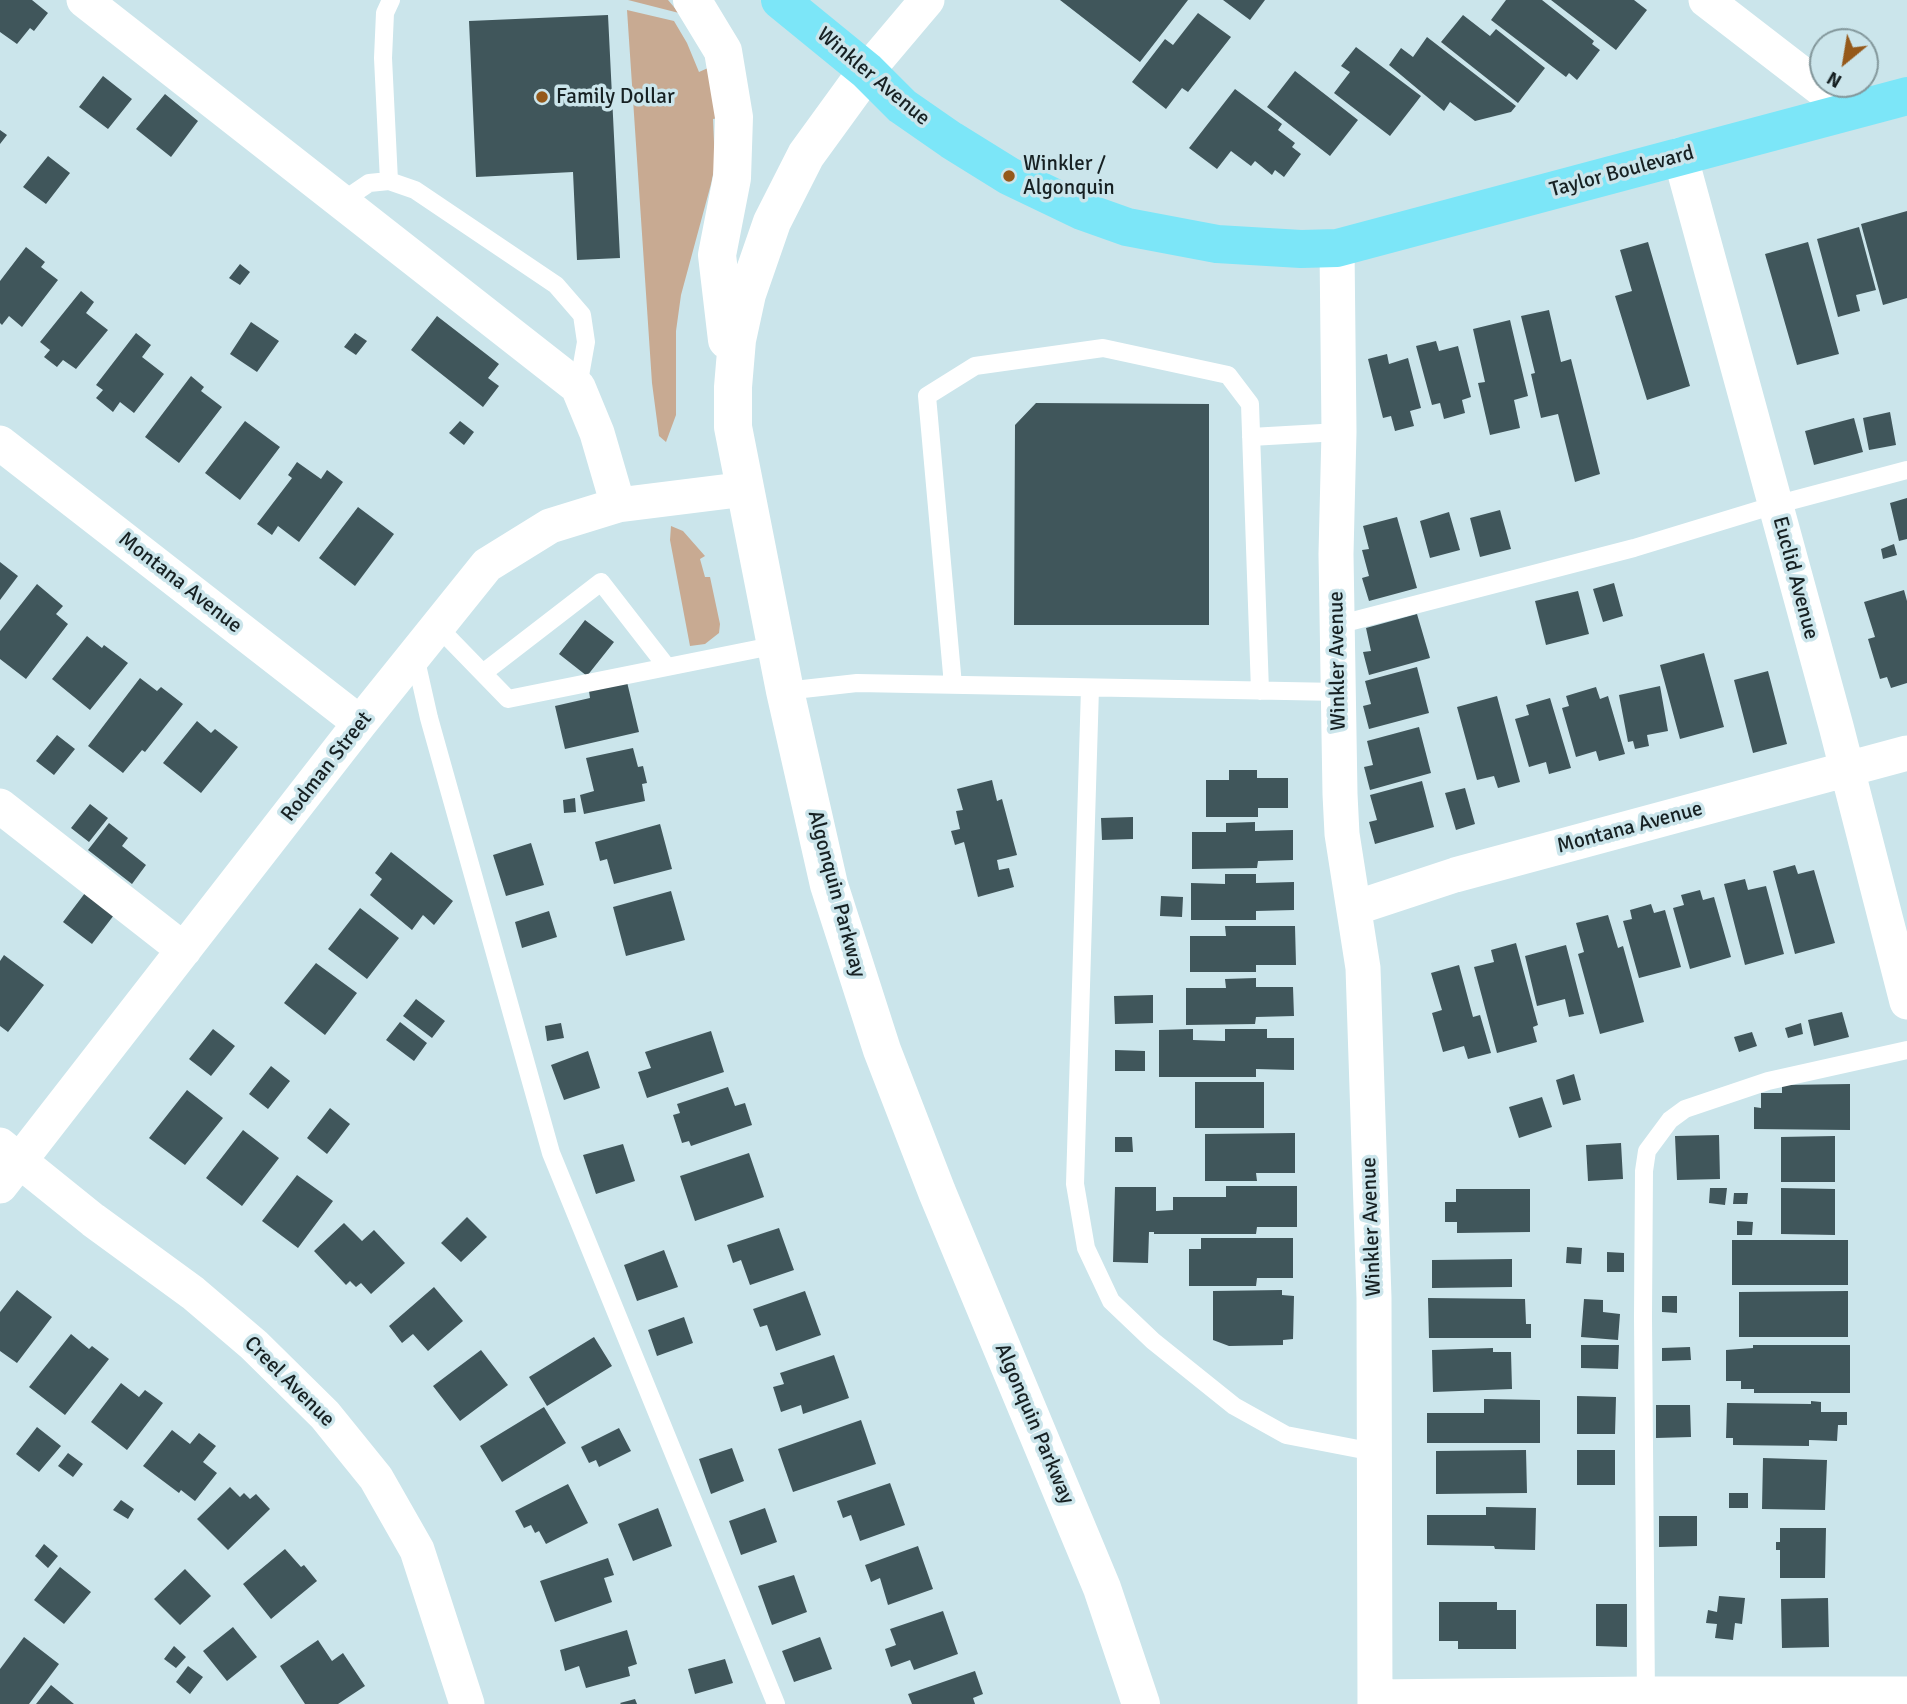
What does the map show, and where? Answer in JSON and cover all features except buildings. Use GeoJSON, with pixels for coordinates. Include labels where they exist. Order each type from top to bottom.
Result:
{"type":"FeatureCollection","features":[{"type":"Feature","properties":{"kind":"main road"},"geometry":{"type":"LineString","coordinates":[[692,0],[723,51],[734,117],[733,178],[717,254],[733,387]]}},
{"type":"Feature","properties":{"kind":"main road","name":"Winkler Avenue"},"geometry":{"type":"LineString","coordinates":[[780,0],[867,71],[902,106],[951,140],[1026,185],[1082,211],[1127,227],[1217,244],[1301,249],[1337,248]]}},
{"type":"Feature","properties":{"kind":"main road","name":"Algonquin Parkway"},"geometry":{"type":"LineString","coordinates":[[867,71],[806,155],[772,222],[747,294],[737,340],[733,427],[785,691],[829,885],[882,1050],[937,1192],[1102,1588],[1141,1704]]}},
{"type":"Feature","properties":{"kind":"main road","name":"Taylor Boulevard"},"geometry":{"type":"LineString","coordinates":[[1337,248],[1907,96]]}},
{"type":"Feature","properties":{"kind":"street"},"geometry":{"type":"LineString","coordinates":[[84,0],[578,387],[597,433],[618,505]]}},
{"type":"Feature","properties":{"kind":"street"},"geometry":{"type":"LineString","coordinates":[[867,71],[926,0]]}},
{"type":"Feature","properties":{"kind":"street"},"geometry":{"type":"LineString","coordinates":[[1706,0],[1850,111]]}},
{"type":"Feature","properties":{"kind":"street","name":"Euclid Avenue"},"geometry":{"type":"LineString","coordinates":[[1680,155],[1907,1002]]}},
{"type":"Feature","properties":{"kind":"street","name":"Winkler Avenue"},"geometry":{"type":"LineString","coordinates":[[1337,248],[1337,625],[1342,834],[1363,968],[1374,1270],[1375,1700]]}},
{"type":"Feature","properties":{"kind":"street","name":"Montana Avenue"},"geometry":{"type":"LineString","coordinates":[[0,443],[360,723]]}},
{"type":"Feature","properties":{"kind":"street","name":"Rodman Street"},"geometry":{"type":"LineString","coordinates":[[7,1164],[184,950],[487,565],[550,526],[618,505],[746,489]]}},
{"type":"Feature","properties":{"kind":"street","name":"Montana Avenue"},"geometry":{"type":"LineString","coordinates":[[1355,908],[1455,875],[1907,753]]}},
{"type":"Feature","properties":{"kind":"street"},"geometry":{"type":"LineString","coordinates":[[0,806],[184,950]]}},
{"type":"Feature","properties":{"kind":"street","name":"Creel Avenue"},"geometry":{"type":"LineString","coordinates":[[7,1164],[93,1220],[193,1293],[254,1345],[325,1415],[376,1478],[417,1550],[467,1704]]}},
{"type":"Feature","properties":{"kind":"street"},"geometry":{"type":"LineString","coordinates":[[1375,1700],[1907,1695]]}},
{"type":"Feature","properties":{"kind":"lane"},"geometry":{"type":"LineString","coordinates":[[389,181],[383,58],[385,13],[391,0]]}},
{"type":"Feature","properties":{"kind":"lane"},"geometry":{"type":"LineString","coordinates":[[341,202],[369,183],[389,181],[415,190],[556,285],[582,315],[586,342],[578,387]]}},
{"type":"Feature","properties":{"kind":"lane"},"geometry":{"type":"LineString","coordinates":[[953,685],[927,396],[975,366],[1103,348],[1228,375],[1250,404],[1260,691]]}},
{"type":"Feature","properties":{"kind":"lane"},"geometry":{"type":"LineString","coordinates":[[1251,437],[1339,432]]}},
{"type":"Feature","properties":{"kind":"lane"},"geometry":{"type":"LineString","coordinates":[[1337,625],[1634,548],[1775,505],[1907,470]]}},
{"type":"Feature","properties":{"kind":"lane"},"geometry":{"type":"LineString","coordinates":[[483,673],[601,582],[667,667]]}},
{"type":"Feature","properties":{"kind":"lane"},"geometry":{"type":"LineString","coordinates":[[438,627],[508,699],[777,645]]}},
{"type":"Feature","properties":{"kind":"lane"},"geometry":{"type":"LineString","coordinates":[[415,656],[429,718],[551,1153],[776,1704]]}},
{"type":"Feature","properties":{"kind":"lane"},"geometry":{"type":"LineString","coordinates":[[785,691],[857,684],[1339,692]]}},
{"type":"Feature","properties":{"kind":"lane"},"geometry":{"type":"LineString","coordinates":[[1090,688],[1075,1184],[1086,1248],[1111,1301],[1153,1341],[1234,1406],[1286,1435],[1374,1452]]}},
{"type":"Feature","properties":{"kind":"lane"},"geometry":{"type":"LineString","coordinates":[[1646,1699],[1643,1317],[1644,1171],[1647,1151],[1670,1120],[1685,1110],[1768,1082],[1907,1050]]}},
{"type":"Feature","properties":{"kind":"shaded area"},"geometry":{"type":"Polygon","coordinates":[[[628,0],[668,0],[679,13],[628,0]]]}},
{"type":"Feature","properties":{"kind":"shaded area"},"geometry":{"type":"Polygon","coordinates":[[[627,10],[674,21],[699,72],[708,68],[718,118],[713,119],[715,165],[681,295],[676,331],[676,415],[666,442],[659,436],[652,383],[627,10]]]}},
{"type":"Feature","properties":{"kind":"shaded area"},"geometry":{"type":"Polygon","coordinates":[[[671,526],[683,531],[705,556],[700,559],[705,577],[710,577],[720,624],[719,633],[705,644],[690,646],[670,540],[671,526]]]}},
{"type":"Feature","properties":{"kind":"place","name":"Family Dollar"},"geometry":{"type":"Point","coordinates":[542,97]}},
{"type":"Feature","properties":{"kind":"place","name":"Winkler / Algonquin"},"geometry":{"type":"Point","coordinates":[1009,176]}}]}
